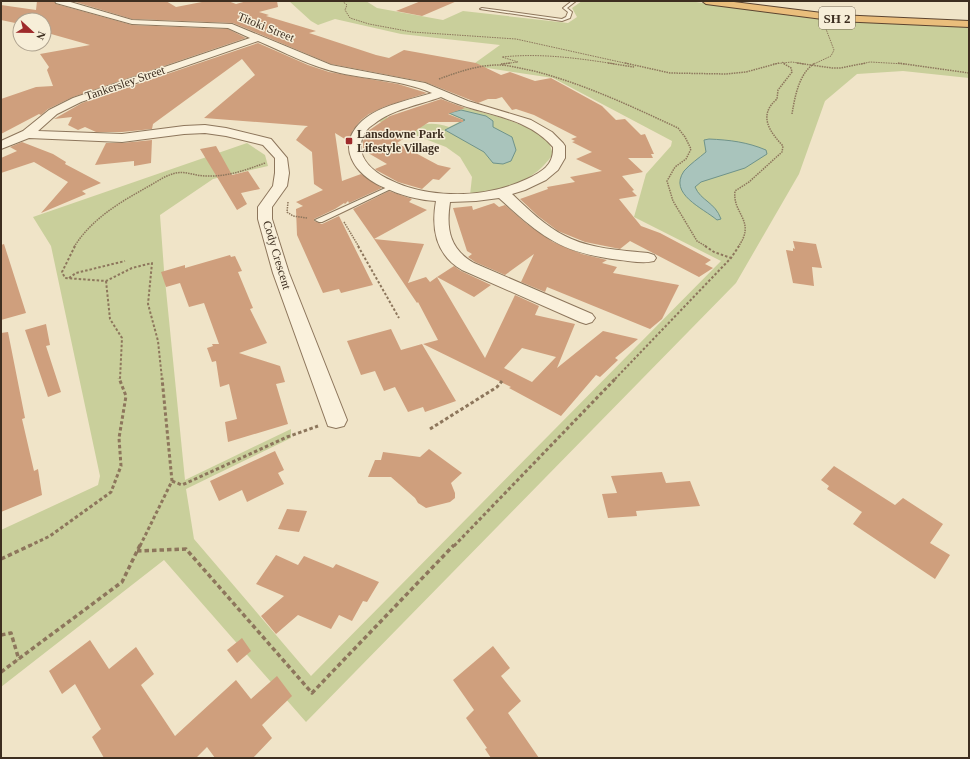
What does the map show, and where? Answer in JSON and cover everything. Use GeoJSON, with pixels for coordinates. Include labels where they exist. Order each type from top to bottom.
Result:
{"type":"FeatureCollection","features":[{"type":"Feature","properties":{"kind":"highway","name":"SH 2"},"geometry":{"type":"LineString","coordinates":[[706,1],[838,18],[969,24]]}},
{"type":"Feature","properties":{"kind":"street","name":"Titoki Street"},"geometry":{"type":"LineString","coordinates":[[59,1],[132,22],[229,26],[335,69],[418,84],[462,102],[510,116],[534,126],[548,134],[560,146],[559,158],[548,173],[524,188],[502,193]]}},
{"type":"Feature","properties":{"kind":"street","name":"Tankersley Street"},"geometry":{"type":"LineString","coordinates":[[1,145],[28,134],[54,112],[77,100],[258,38]]}},
{"type":"Feature","properties":{"kind":"street"},"geometry":{"type":"LineString","coordinates":[[442,94],[371,120],[361,129],[356,137],[356,156],[361,166],[375,176],[394,186],[420,194],[444,198],[473,198],[502,193],[541,228],[559,240],[597,252],[648,258]]}},
{"type":"Feature","properties":{"kind":"street"},"geometry":{"type":"LineString","coordinates":[[28,134],[122,138],[184,130],[205,129],[226,132],[267,142],[281,158],[282,173],[280,186]]}},
{"type":"Feature","properties":{"kind":"street","name":"Cody Crescent"},"geometry":{"type":"LineString","coordinates":[[280,186],[264,206],[265,219],[280,274],[336,420]]}},
{"type":"Feature","properties":{"kind":"street"},"geometry":{"type":"LineString","coordinates":[[444,198],[440,215],[442,230],[446,245],[452,255],[467,265],[586,318]]}},
{"type":"Feature","properties":{"kind":"lane"},"geometry":{"type":"LineString","coordinates":[[482,10],[562,20],[568,18],[570,12],[565,8],[574,1]]}},
{"type":"Feature","properties":{"kind":"lane"},"geometry":{"type":"LineString","coordinates":[[318,220],[394,186]]}},
{"type":"Feature","properties":{"kind":"path"},"geometry":{"type":"LineString","coordinates":[[342,1],[347,5],[345,10],[350,18],[369,24],[412,32],[516,39],[621,61],[642,68]]}},
{"type":"Feature","properties":{"kind":"path"},"geometry":{"type":"LineString","coordinates":[[792,114],[795,95],[805,74],[812,65],[831,56],[834,50],[824,24]]}},
{"type":"Feature","properties":{"kind":"path"},"geometry":{"type":"LineString","coordinates":[[418,84],[481,66],[518,62],[502,57],[531,55],[580,58],[670,74],[726,74],[746,72],[782,62],[840,68],[870,62],[892,62],[969,73]]}},
{"type":"Feature","properties":{"kind":"path"},"geometry":{"type":"LineString","coordinates":[[138,551],[186,549],[312,693],[731,258],[743,242],[746,224],[734,200],[736,191],[749,182],[782,152],[783,146],[774,137],[767,120],[769,106],[777,99],[778,90],[792,72],[791,68],[782,62]]}},
{"type":"Feature","properties":{"kind":"path"},"geometry":{"type":"LineString","coordinates":[[497,65],[519,68],[566,79],[591,88],[678,128],[685,137],[691,149],[686,159],[675,167],[667,181],[673,201],[697,241],[714,252],[731,258]]}},
{"type":"Feature","properties":{"kind":"path"},"geometry":{"type":"LineString","coordinates":[[1,672],[122,582],[172,481],[158,341],[148,304],[152,263],[132,268],[106,281],[65,278],[62,272],[65,262],[83,233],[104,214],[131,195],[175,173],[216,176],[253,168],[281,158]]}},
{"type":"Feature","properties":{"kind":"path"},"geometry":{"type":"LineString","coordinates":[[280,186],[290,197],[287,212],[293,216],[318,220]]}},
{"type":"Feature","properties":{"kind":"path"},"geometry":{"type":"LineString","coordinates":[[343,219],[399,318]]}},
{"type":"Feature","properties":{"kind":"path"},"geometry":{"type":"LineString","coordinates":[[68,278],[76,273],[125,261]]}},
{"type":"Feature","properties":{"kind":"path"},"geometry":{"type":"LineString","coordinates":[[1,559],[50,536],[111,492],[121,466],[119,438],[126,396],[119,377],[122,338],[110,319],[106,281]]}},
{"type":"Feature","properties":{"kind":"path"},"geometry":{"type":"LineString","coordinates":[[430,429],[497,387],[502,381]]}},
{"type":"Feature","properties":{"kind":"path"},"geometry":{"type":"LineString","coordinates":[[172,481],[182,485],[287,437],[336,420]]}},
{"type":"Feature","properties":{"kind":"path"},"geometry":{"type":"LineString","coordinates":[[1,635],[11,633],[19,660]]}},
{"type":"Feature","properties":{"kind":"green space"},"geometry":{"type":"Polygon","coordinates":[[[289,1],[366,1],[377,8],[443,20],[463,11],[568,23],[577,17],[572,8],[582,1],[689,1],[833,21],[969,27],[969,78],[903,71],[857,74],[825,101],[799,174],[736,283],[306,722],[164,560],[1,687],[1,530],[98,485],[100,476],[51,246],[33,217],[247,143],[265,155],[268,166],[213,179],[160,215],[164,270],[185,480],[291,429],[291,438],[186,489],[194,539],[311,676],[721,261],[634,217],[646,174],[671,146],[672,141],[553,78],[487,68],[461,73],[431,84],[423,82],[475,63],[500,45],[401,34],[335,19],[318,25],[311,21],[289,1]]]}},
{"type":"Feature","properties":{"kind":"green space"},"geometry":{"type":"Polygon","coordinates":[[[459,106],[493,115],[528,128],[547,140],[553,154],[545,164],[527,179],[516,184],[470,195],[472,177],[460,157],[446,147],[378,121],[386,117],[413,129],[422,125],[431,124],[449,127],[463,120],[445,112],[459,106]]]}},
{"type":"Feature","properties":{"kind":"water"},"geometry":{"type":"Polygon","coordinates":[[[461,110],[486,116],[493,121],[493,127],[512,137],[516,150],[511,161],[503,164],[493,163],[484,152],[445,130],[465,120],[449,113],[461,110]]]}},
{"type":"Feature","properties":{"kind":"water"},"geometry":{"type":"Polygon","coordinates":[[[709,139],[745,143],[766,150],[767,154],[745,168],[701,182],[695,187],[701,196],[712,205],[718,213],[721,219],[717,220],[689,200],[680,187],[680,179],[684,171],[706,152],[704,140],[709,139]]]}},
{"type":"Feature","properties":{"kind":"building"},"geometry":{"type":"Polygon","coordinates":[[[37,1],[54,1],[56,4],[132,25],[228,29],[246,38],[73,97],[48,109],[41,115],[39,114],[1,134],[1,99],[36,87],[53,86],[47,70],[49,67],[40,54],[90,45],[52,34],[52,12],[12,12],[12,22],[1,20],[1,5],[36,10],[37,1]]]}},
{"type":"Feature","properties":{"kind":"building"},"geometry":{"type":"Polygon","coordinates":[[[72,1],[166,1],[176,7],[207,1],[228,1],[236,4],[247,1],[277,1],[278,7],[259,12],[269,15],[266,16],[316,31],[309,33],[376,55],[389,58],[404,50],[476,63],[501,75],[510,72],[535,81],[551,78],[602,106],[616,120],[625,119],[641,135],[645,134],[654,154],[651,154],[653,158],[628,158],[643,172],[622,176],[637,196],[619,199],[641,226],[660,233],[711,260],[705,264],[713,268],[699,277],[630,241],[620,249],[585,242],[558,231],[538,216],[520,199],[548,189],[547,187],[575,182],[570,177],[602,171],[576,159],[592,152],[572,142],[575,141],[571,139],[577,137],[534,115],[516,109],[512,110],[502,97],[488,99],[478,103],[425,82],[331,64],[233,23],[132,19],[72,1]]]}},
{"type":"Feature","properties":{"kind":"building"},"geometry":{"type":"Polygon","coordinates":[[[421,1],[457,1],[422,16],[396,11],[421,1]]]}},
{"type":"Feature","properties":{"kind":"building"},"geometry":{"type":"Polygon","coordinates":[[[258,43],[308,65],[329,72],[398,84],[427,93],[386,106],[369,114],[361,120],[353,130],[348,141],[335,133],[342,181],[361,174],[382,188],[349,203],[348,201],[345,204],[344,203],[314,219],[314,221],[322,224],[339,216],[373,285],[341,293],[339,289],[323,293],[297,235],[296,209],[303,206],[296,202],[323,190],[314,184],[312,152],[296,140],[308,126],[204,118],[255,75],[242,59],[153,124],[152,129],[122,132],[96,132],[85,127],[78,130],[68,125],[72,117],[54,119],[82,103],[258,43]]]}},
{"type":"Feature","properties":{"kind":"building"},"geometry":{"type":"Polygon","coordinates":[[[441,99],[465,108],[448,114],[463,120],[463,122],[429,122],[397,143],[438,165],[451,168],[439,180],[433,179],[422,189],[398,182],[376,170],[375,169],[387,164],[363,150],[363,141],[368,131],[390,116],[441,99]]]}},
{"type":"Feature","properties":{"kind":"building"},"geometry":{"type":"Polygon","coordinates":[[[152,140],[151,163],[134,166],[134,161],[95,165],[106,143],[152,140]]]}},
{"type":"Feature","properties":{"kind":"building"},"geometry":{"type":"Polygon","coordinates":[[[22,142],[53,154],[66,162],[65,164],[101,183],[82,191],[86,194],[41,213],[68,182],[34,162],[1,173],[1,158],[17,151],[10,147],[22,142]]]}},
{"type":"Feature","properties":{"kind":"building"},"geometry":{"type":"Polygon","coordinates":[[[216,146],[232,175],[248,171],[260,189],[241,193],[247,204],[237,210],[200,149],[216,146]]]}},
{"type":"Feature","properties":{"kind":"building"},"geometry":{"type":"Polygon","coordinates":[[[389,191],[412,199],[409,202],[427,210],[374,239],[353,209],[389,191]]]}},
{"type":"Feature","properties":{"kind":"building"},"geometry":{"type":"Polygon","coordinates":[[[494,203],[499,207],[505,205],[527,224],[553,242],[582,254],[607,260],[602,263],[617,267],[613,273],[679,285],[662,319],[650,329],[547,287],[545,292],[521,282],[534,254],[505,275],[475,262],[468,257],[472,254],[467,251],[453,208],[472,206],[473,210],[494,203]]]}},
{"type":"Feature","properties":{"kind":"building"},"geometry":{"type":"Polygon","coordinates":[[[374,239],[424,244],[408,283],[426,277],[430,282],[437,277],[485,358],[515,295],[539,306],[535,315],[575,324],[557,368],[603,331],[638,339],[615,358],[618,360],[600,377],[596,375],[561,416],[509,388],[511,387],[423,344],[438,340],[418,302],[417,303],[374,239]],[[522,348],[504,368],[532,382],[556,357],[522,348]]]}},
{"type":"Feature","properties":{"kind":"building"},"geometry":{"type":"Polygon","coordinates":[[[793,241],[816,244],[822,268],[812,267],[814,286],[793,283],[786,250],[793,251],[793,248],[795,249],[793,241]]]}},
{"type":"Feature","properties":{"kind":"building"},"geometry":{"type":"Polygon","coordinates":[[[4,244],[26,313],[1,320],[1,245],[4,244]]]}},
{"type":"Feature","properties":{"kind":"building"},"geometry":{"type":"Polygon","coordinates":[[[230,255],[231,257],[235,256],[242,271],[238,272],[253,308],[250,309],[267,343],[239,353],[280,366],[285,382],[276,384],[288,424],[228,442],[225,422],[237,419],[229,384],[220,387],[216,361],[212,362],[207,348],[213,346],[212,344],[219,344],[204,303],[189,307],[180,283],[166,287],[161,272],[185,265],[185,268],[230,255]]]}},
{"type":"Feature","properties":{"kind":"building"},"geometry":{"type":"Polygon","coordinates":[[[454,266],[461,271],[491,285],[474,297],[437,277],[454,266]]]}},
{"type":"Feature","properties":{"kind":"building"},"geometry":{"type":"Polygon","coordinates":[[[46,324],[50,345],[46,346],[61,392],[48,397],[25,330],[46,324]]]}},
{"type":"Feature","properties":{"kind":"building"},"geometry":{"type":"Polygon","coordinates":[[[391,329],[401,350],[422,344],[456,401],[425,412],[423,407],[408,412],[395,387],[384,391],[375,371],[361,375],[347,341],[391,329]]]}},
{"type":"Feature","properties":{"kind":"building"},"geometry":{"type":"Polygon","coordinates":[[[8,332],[25,418],[22,419],[34,471],[38,469],[42,495],[1,512],[1,333],[8,332]]]}},
{"type":"Feature","properties":{"kind":"building"},"geometry":{"type":"Polygon","coordinates":[[[429,449],[462,473],[451,483],[455,493],[455,498],[450,502],[426,508],[418,503],[415,498],[391,477],[368,477],[375,460],[381,460],[383,452],[420,457],[429,449]]]}},
{"type":"Feature","properties":{"kind":"building"},"geometry":{"type":"Polygon","coordinates":[[[275,451],[284,470],[278,473],[284,484],[247,502],[242,490],[219,501],[210,481],[275,451]]]}},
{"type":"Feature","properties":{"kind":"building"},"geometry":{"type":"Polygon","coordinates":[[[834,466],[895,505],[903,498],[943,524],[930,543],[950,555],[935,579],[853,524],[862,512],[827,489],[829,486],[821,480],[834,466]]]}},
{"type":"Feature","properties":{"kind":"building"},"geometry":{"type":"Polygon","coordinates":[[[662,472],[666,483],[690,481],[700,506],[636,511],[637,516],[608,518],[602,494],[617,493],[611,476],[662,472]]]}},
{"type":"Feature","properties":{"kind":"building"},"geometry":{"type":"Polygon","coordinates":[[[287,509],[307,511],[299,532],[278,529],[287,509]]]}},
{"type":"Feature","properties":{"kind":"building"},"geometry":{"type":"Polygon","coordinates":[[[276,555],[298,565],[304,556],[333,568],[336,564],[379,582],[367,602],[363,601],[352,621],[339,615],[331,629],[298,615],[276,634],[261,616],[284,596],[256,584],[276,555]]]}},
{"type":"Feature","properties":{"kind":"building"},"geometry":{"type":"Polygon","coordinates":[[[242,638],[251,651],[237,663],[227,650],[242,638]]]}},
{"type":"Feature","properties":{"kind":"building"},"geometry":{"type":"Polygon","coordinates":[[[90,640],[109,669],[136,647],[154,674],[141,685],[175,736],[236,680],[251,699],[277,676],[292,696],[262,725],[272,738],[253,758],[215,758],[207,747],[196,758],[104,758],[92,737],[101,729],[75,684],[62,694],[49,671],[90,640]]]}},
{"type":"Feature","properties":{"kind":"building"},"geometry":{"type":"Polygon","coordinates":[[[493,646],[510,668],[501,676],[521,701],[508,713],[539,758],[491,758],[485,749],[487,748],[466,718],[474,710],[453,680],[493,646]]]}},
{"type":"Feature","properties":{"kind":"place","name":"Lansdowne Park Lifestyle Village"},"geometry":{"type":"Point","coordinates":[349,141]}}]}
